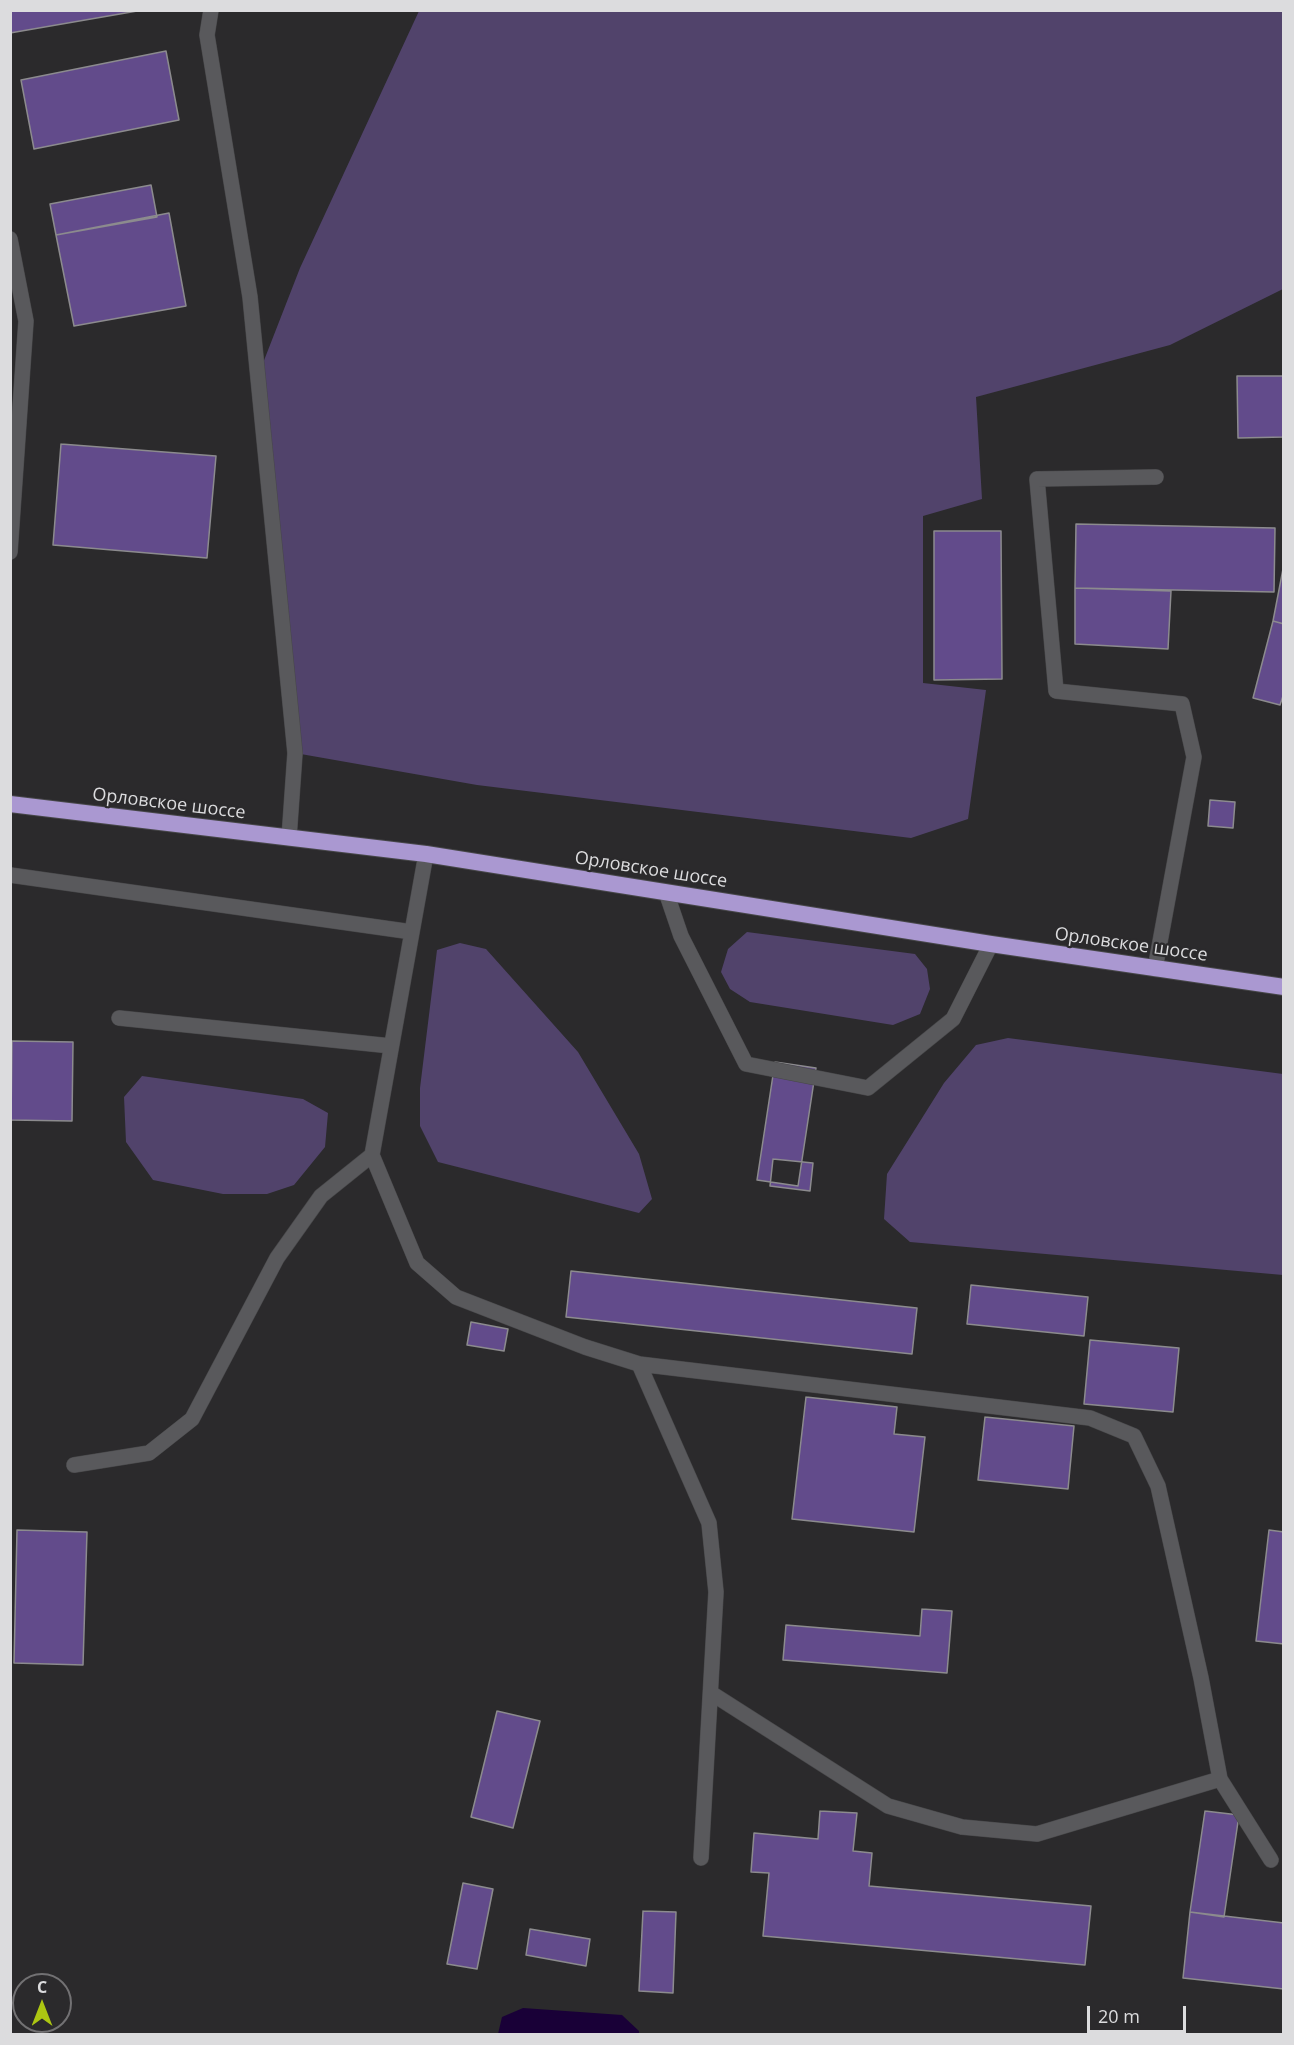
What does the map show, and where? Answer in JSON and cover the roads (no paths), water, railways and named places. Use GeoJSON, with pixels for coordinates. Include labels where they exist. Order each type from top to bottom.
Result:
{"type":"FeatureCollection","features":[{"type":"Feature","properties":{"kind":"highway","name":"Орловское шоссе"},"geometry":{"type":"LineString","coordinates":[[10,804],[426,854],[991,944],[1284,987]]}},
{"type":"Feature","properties":{"kind":"lane"},"geometry":{"type":"LineString","coordinates":[[211,10],[207,35],[250,297],[296,753],[289,838]]}},
{"type":"Feature","properties":{"kind":"lane"},"geometry":{"type":"LineString","coordinates":[[10,238],[26,321],[10,552]]}},
{"type":"Feature","properties":{"kind":"lane"},"geometry":{"type":"LineString","coordinates":[[1155,969],[1194,757],[1182,704],[1056,691],[1038,480],[1156,477]]}},
{"type":"Feature","properties":{"kind":"lane"},"geometry":{"type":"LineString","coordinates":[[426,854],[372,1155],[417,1263],[456,1297],[585,1347],[639,1364],[1090,1418],[1134,1436],[1158,1486],[1201,1678],[1220,1779],[1271,1860]]}},
{"type":"Feature","properties":{"kind":"lane"},"geometry":{"type":"LineString","coordinates":[[10,875],[412,932]]}},
{"type":"Feature","properties":{"kind":"lane"},"geometry":{"type":"LineString","coordinates":[[666,892],[681,936],[746,1064],[868,1088],[953,1019],[991,944]]}},
{"type":"Feature","properties":{"kind":"lane"},"geometry":{"type":"LineString","coordinates":[[119,1018],[391,1046]]}},
{"type":"Feature","properties":{"kind":"lane"},"geometry":{"type":"LineString","coordinates":[[74,1466],[149,1453],[192,1419],[277,1258],[321,1196],[372,1155]]}},
{"type":"Feature","properties":{"kind":"lane"},"geometry":{"type":"LineString","coordinates":[[639,1364],[709,1523],[716,1592],[701,1858]]}},
{"type":"Feature","properties":{"kind":"lane"},"geometry":{"type":"LineString","coordinates":[[711,1693],[888,1806],[962,1827],[1037,1834],[1220,1779]]}}]}
